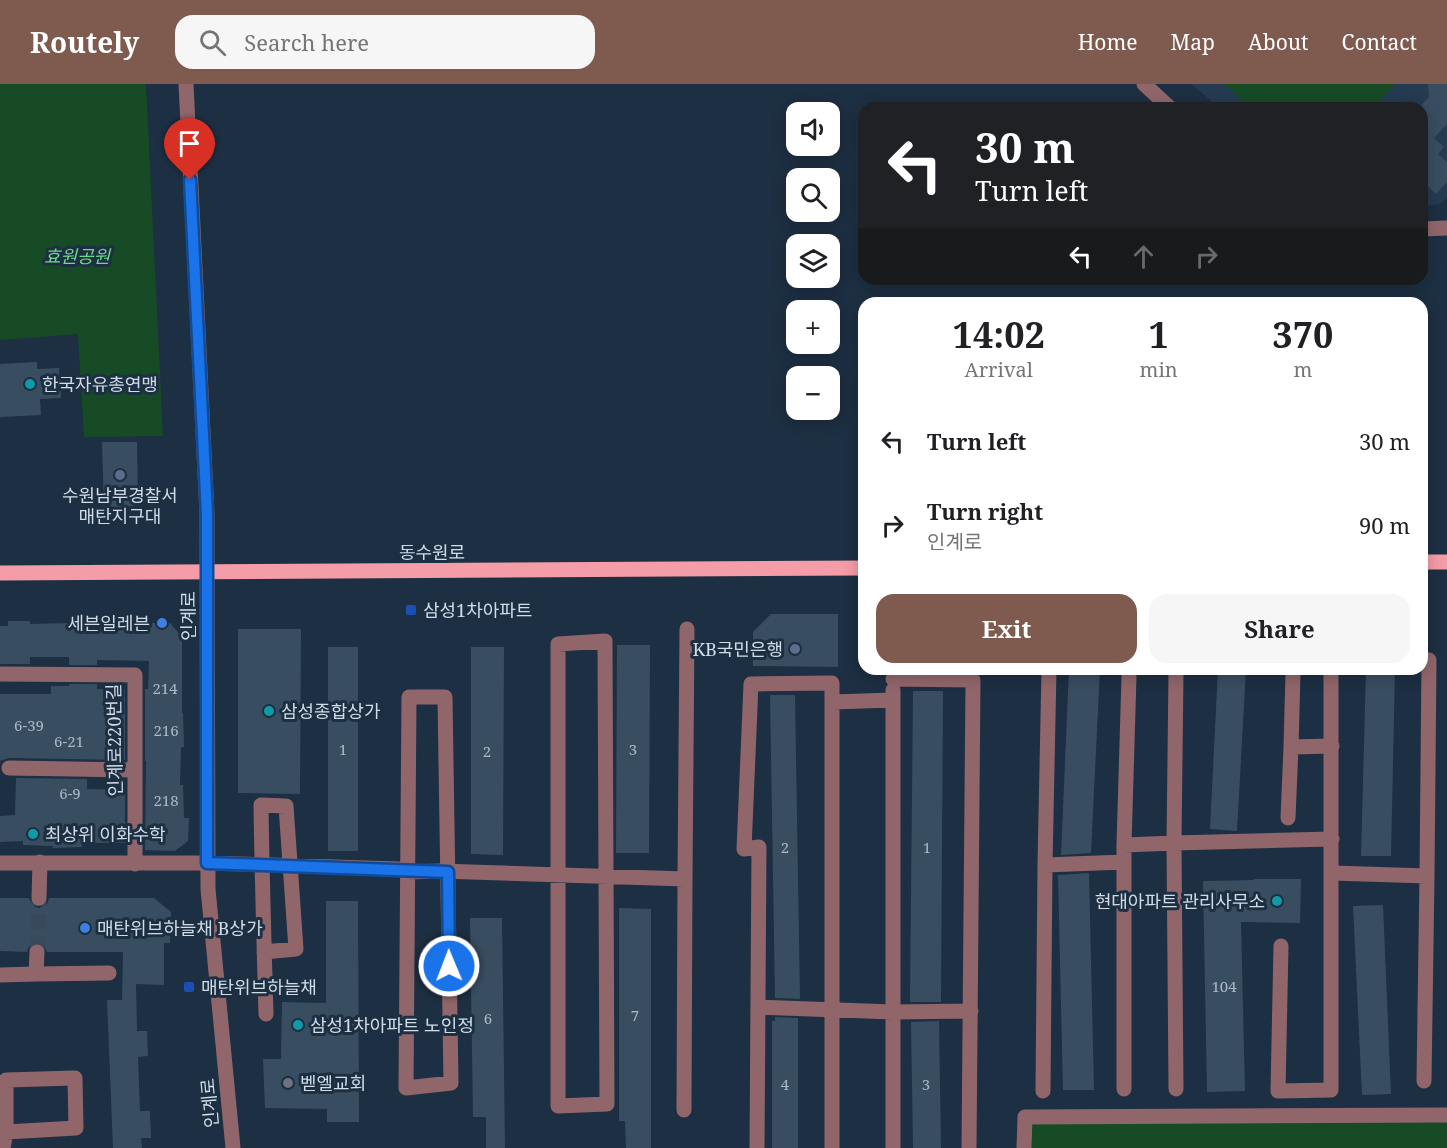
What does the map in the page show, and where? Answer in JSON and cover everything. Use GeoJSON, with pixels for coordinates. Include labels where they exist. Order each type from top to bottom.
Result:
{"type":"FeatureCollection","features":[{"type":"Feature","properties":{"kind":"main road"},"geometry":{"type":"LineString","coordinates":[[1428,562],[1447,562]]}},
{"type":"Feature","properties":{"kind":"main road","name":"동수원로"},"geometry":{"type":"LineString","coordinates":[[0,573],[858,568]]}},
{"type":"Feature","properties":{"kind":"street","name":"인계로"},"geometry":{"type":"LineString","coordinates":[[186,84],[207,514],[207,863],[233,1148]]}},
{"type":"Feature","properties":{"kind":"street"},"geometry":{"type":"LineString","coordinates":[[1144,84],[1164,102]]}},
{"type":"Feature","properties":{"kind":"street"},"geometry":{"type":"LineString","coordinates":[[1428,229],[1447,228]]}},
{"type":"Feature","properties":{"kind":"street"},"geometry":{"type":"LineString","coordinates":[[684,1110],[687,629]]}},
{"type":"Feature","properties":{"kind":"street"},"geometry":{"type":"LineString","coordinates":[[604,641],[607,1104],[558,1106],[558,875],[558,644],[604,641]]}},
{"type":"Feature","properties":{"kind":"street"},"geometry":{"type":"LineString","coordinates":[[1424,1081],[1429,660]]}},
{"type":"Feature","properties":{"kind":"street","name":"인계로220번길"},"geometry":{"type":"LineString","coordinates":[[0,674],[135,675],[135,864]]}},
{"type":"Feature","properties":{"kind":"street"},"geometry":{"type":"LineString","coordinates":[[893,675],[893,1148]]}},
{"type":"Feature","properties":{"kind":"street"},"geometry":{"type":"LineString","coordinates":[[906,675],[973,680],[969,1148]]}},
{"type":"Feature","properties":{"kind":"street"},"geometry":{"type":"LineString","coordinates":[[1043,1091],[1049,675]]}},
{"type":"Feature","properties":{"kind":"street"},"geometry":{"type":"LineString","coordinates":[[1176,675],[1174,843],[1176,1089]]}},
{"type":"Feature","properties":{"kind":"street"},"geometry":{"type":"LineString","coordinates":[[1288,818],[1293,675]]}},
{"type":"Feature","properties":{"kind":"street"},"geometry":{"type":"LineString","coordinates":[[1281,946],[1278,1091],[1331,1090],[1331,675]]}},
{"type":"Feature","properties":{"kind":"street"},"geometry":{"type":"LineString","coordinates":[[1124,1089],[1124,845],[1129,676]]}},
{"type":"Feature","properties":{"kind":"street"},"geometry":{"type":"LineString","coordinates":[[757,1148],[759,847],[744,849],[751,684],[832,683],[832,1148]]}},
{"type":"Feature","properties":{"kind":"street"},"geometry":{"type":"LineString","coordinates":[[409,697],[445,698],[448,872],[451,1083],[406,1088],[409,697]]}},
{"type":"Feature","properties":{"kind":"street"},"geometry":{"type":"LineString","coordinates":[[832,702],[893,700]]}},
{"type":"Feature","properties":{"kind":"street"},"geometry":{"type":"LineString","coordinates":[[1291,747],[1332,746]]}},
{"type":"Feature","properties":{"kind":"street"},"geometry":{"type":"LineString","coordinates":[[9,768],[134,771]]}},
{"type":"Feature","properties":{"kind":"street"},"geometry":{"type":"LineString","coordinates":[[264,952],[296,949],[286,806],[261,806],[261,865],[266,1014]]}},
{"type":"Feature","properties":{"kind":"street"},"geometry":{"type":"LineString","coordinates":[[1124,845],[1332,839]]}},
{"type":"Feature","properties":{"kind":"street"},"geometry":{"type":"LineString","coordinates":[[39,898],[40,862]]}},
{"type":"Feature","properties":{"kind":"street"},"geometry":{"type":"LineString","coordinates":[[1045,865],[1124,862]]}},
{"type":"Feature","properties":{"kind":"street"},"geometry":{"type":"LineString","coordinates":[[0,863],[207,863],[398,869],[408,872],[685,879]]}},
{"type":"Feature","properties":{"kind":"street"},"geometry":{"type":"LineString","coordinates":[[1332,873],[1427,876]]}},
{"type":"Feature","properties":{"kind":"street"},"geometry":{"type":"LineString","coordinates":[[36,974],[37,952]]}},
{"type":"Feature","properties":{"kind":"street"},"geometry":{"type":"LineString","coordinates":[[0,975],[109,973]]}},
{"type":"Feature","properties":{"kind":"street"},"geometry":{"type":"LineString","coordinates":[[758,1007],[893,1012],[971,1011]]}},
{"type":"Feature","properties":{"kind":"street"},"geometry":{"type":"LineString","coordinates":[[3,1148],[6,1132],[6,1080],[75,1078],[76,1128],[6,1132]]}},
{"type":"Feature","properties":{"kind":"street"},"geometry":{"type":"LineString","coordinates":[[1024,1148],[1025,1117],[1447,1115]]}},
{"type":"Feature","properties":{"kind":"shaded area"},"geometry":{"type":"Polygon","coordinates":[[[1191,84],[1447,84],[1447,197],[1440,204],[1428,205],[1428,102],[1213,102],[1191,84]]]}},
{"type":"Feature","properties":{"kind":"green space","name":"효원공원"},"geometry":{"type":"Polygon","coordinates":[[[0,84],[146,84],[163,436],[84,437],[78,334],[0,340],[0,84]]]}},
{"type":"Feature","properties":{"kind":"green space"},"geometry":{"type":"Polygon","coordinates":[[[1224,84],[1395,84],[1378,102],[1244,102],[1224,84]]]}},
{"type":"Feature","properties":{"kind":"green space"},"geometry":{"type":"Polygon","coordinates":[[[1447,1121],[1447,1148],[1031,1148],[1031,1124],[1447,1121]]]}},
{"type":"Feature","properties":{"kind":"building"},"geometry":{"type":"Polygon","coordinates":[[[1428,84],[1447,84],[1447,124],[1434,138],[1444,147],[1438,154],[1447,162],[1447,182],[1436,194],[1428,187],[1428,102],[1424,102],[1429,97],[1428,84]]]}},
{"type":"Feature","properties":{"kind":"building","name":"한국자유총연맹"},"geometry":{"type":"Polygon","coordinates":[[[37,362],[37,369],[59,368],[61,398],[40,399],[41,415],[0,417],[0,364],[37,362]]]}},
{"type":"Feature","properties":{"kind":"building","name":"수원남부경찰서 매탄지구대"},"geometry":{"type":"Polygon","coordinates":[[[102,442],[137,442],[138,508],[104,509],[102,442]]]}},
{"type":"Feature","properties":{"kind":"building","name":"KB국민은행"},"geometry":{"type":"Polygon","coordinates":[[[771,614],[838,614],[838,667],[753,666],[753,632],[771,614]]]}},
{"type":"Feature","properties":{"kind":"building"},"geometry":{"type":"Polygon","coordinates":[[[70,616],[130,617],[130,623],[170,623],[182,637],[184,747],[181,747],[180,785],[183,785],[184,818],[189,818],[188,841],[175,851],[145,850],[145,689],[148,689],[149,661],[97,660],[97,665],[69,665],[69,657],[30,657],[30,664],[0,664],[0,626],[8,626],[8,621],[30,621],[30,624],[70,623],[70,616]]]}},
{"type":"Feature","properties":{"kind":"building","name":"삼성종합상가"},"geometry":{"type":"Polygon","coordinates":[[[238,629],[301,629],[300,794],[238,793],[238,629]]]}},
{"type":"Feature","properties":{"kind":"building"},"geometry":{"type":"Polygon","coordinates":[[[617,645],[650,645],[649,853],[616,853],[617,645]]]}},
{"type":"Feature","properties":{"kind":"building"},"geometry":{"type":"Polygon","coordinates":[[[328,647],[358,647],[358,851],[328,851],[328,647]]]}},
{"type":"Feature","properties":{"kind":"building"},"geometry":{"type":"Polygon","coordinates":[[[471,647],[504,647],[503,855],[471,854],[471,647]]]}},
{"type":"Feature","properties":{"kind":"building"},"geometry":{"type":"Polygon","coordinates":[[[1069,675],[1100,675],[1091,853],[1061,855],[1069,675]]]}},
{"type":"Feature","properties":{"kind":"building"},"geometry":{"type":"Polygon","coordinates":[[[1218,675],[1246,675],[1237,831],[1210,829],[1218,675]]]}},
{"type":"Feature","properties":{"kind":"building"},"geometry":{"type":"Polygon","coordinates":[[[1366,675],[1395,675],[1391,856],[1361,856],[1366,675]]]}},
{"type":"Feature","properties":{"kind":"building"},"geometry":{"type":"Polygon","coordinates":[[[69,684],[97,684],[97,689],[125,689],[125,760],[9,758],[0,761],[0,694],[51,694],[51,686],[69,686],[69,684]]]}},
{"type":"Feature","properties":{"kind":"building"},"geometry":{"type":"Polygon","coordinates":[[[913,691],[943,691],[941,1002],[910,1002],[913,691]]]}},
{"type":"Feature","properties":{"kind":"building"},"geometry":{"type":"Polygon","coordinates":[[[770,695],[795,695],[800,999],[775,998],[770,695]]]}},
{"type":"Feature","properties":{"kind":"building"},"geometry":{"type":"Polygon","coordinates":[[[16,778],[87,779],[87,789],[125,790],[125,843],[82,843],[82,847],[53,848],[53,846],[23,845],[23,841],[0,842],[0,816],[15,815],[16,778]]]}},
{"type":"Feature","properties":{"kind":"building"},"geometry":{"type":"Polygon","coordinates":[[[1089,873],[1094,1090],[1063,1090],[1058,875],[1089,873]]]}},
{"type":"Feature","properties":{"kind":"building"},"geometry":{"type":"Polygon","coordinates":[[[1301,879],[1300,923],[1241,922],[1245,1091],[1207,1092],[1203,881],[1301,879]]]}},
{"type":"Feature","properties":{"kind":"building","name":"매탄위브하늘채 B상가"},"geometry":{"type":"Polygon","coordinates":[[[0,898],[29,898],[33,906],[39,908],[47,904],[49,898],[154,898],[171,912],[170,943],[164,943],[164,985],[136,984],[137,1031],[147,1031],[148,1056],[138,1057],[140,1111],[150,1111],[151,1138],[141,1138],[142,1148],[113,1148],[107,1000],[122,1000],[123,952],[47,952],[43,944],[37,942],[29,946],[27,952],[0,951],[0,898]]]}},
{"type":"Feature","properties":{"kind":"building"},"geometry":{"type":"Polygon","coordinates":[[[326,901],[358,901],[359,1122],[327,1122],[327,1109],[265,1108],[263,1059],[281,1059],[282,1002],[326,1003],[326,901]]]}},
{"type":"Feature","properties":{"kind":"building"},"geometry":{"type":"Polygon","coordinates":[[[1383,905],[1391,1094],[1362,1095],[1353,906],[1383,905]]]}},
{"type":"Feature","properties":{"kind":"building"},"geometry":{"type":"Polygon","coordinates":[[[619,908],[651,909],[651,1148],[626,1148],[625,1121],[619,1121],[619,908]]]}},
{"type":"Feature","properties":{"kind":"building"},"geometry":{"type":"Polygon","coordinates":[[[470,918],[502,918],[505,1148],[486,1148],[486,1117],[473,1117],[470,918]]]}},
{"type":"Feature","properties":{"kind":"building"},"geometry":{"type":"Polygon","coordinates":[[[775,1017],[798,1018],[798,1148],[772,1148],[772,1021],[775,1021],[775,1017]]]}},
{"type":"Feature","properties":{"kind":"building"},"geometry":{"type":"Polygon","coordinates":[[[939,1021],[941,1148],[913,1148],[911,1022],[939,1021]]]}},
{"type":"Feature","properties":{"kind":"tunnel"},"geometry":{"type":"LineString","coordinates":[[37,952],[39,898]]}},
{"type":"Feature","properties":{"kind":"place","name":"한국자유총연맹"},"geometry":{"type":"Point","coordinates":[30,384]}},
{"type":"Feature","properties":{"kind":"place","name":"수원남부경찰서 매탄지구대"},"geometry":{"type":"Point","coordinates":[120,475]}},
{"type":"Feature","properties":{"kind":"place","name":"삼성1차아파트"},"geometry":{"type":"Point","coordinates":[411,610]}},
{"type":"Feature","properties":{"kind":"place","name":"세븐일레븐"},"geometry":{"type":"Point","coordinates":[162,623]}},
{"type":"Feature","properties":{"kind":"place","name":"KB국민은행"},"geometry":{"type":"Point","coordinates":[795,649]}},
{"type":"Feature","properties":{"kind":"place","name":"삼성종합상가"},"geometry":{"type":"Point","coordinates":[269,711]}},
{"type":"Feature","properties":{"kind":"place","name":"최상위 이화수학"},"geometry":{"type":"Point","coordinates":[33,834]}},
{"type":"Feature","properties":{"kind":"place","name":"현대아파트 관리사무소"},"geometry":{"type":"Point","coordinates":[1277,901]}},
{"type":"Feature","properties":{"kind":"place","name":"매탄위브하늘채 B상가"},"geometry":{"type":"Point","coordinates":[85,928]}},
{"type":"Feature","properties":{"kind":"place","name":"매탄위브하늘채"},"geometry":{"type":"Point","coordinates":[189,987]}},
{"type":"Feature","properties":{"kind":"place","name":"삼성1차아파트 노인정"},"geometry":{"type":"Point","coordinates":[298,1025]}},
{"type":"Feature","properties":{"kind":"place","name":"벧엘교회"},"geometry":{"type":"Point","coordinates":[288,1083]}},
{"type":"Feature","properties":{"kind":"route"},"geometry":{"type":"LineString","coordinates":[[190,180],[207,514],[207,863],[448,872],[449,966]]}}]}
